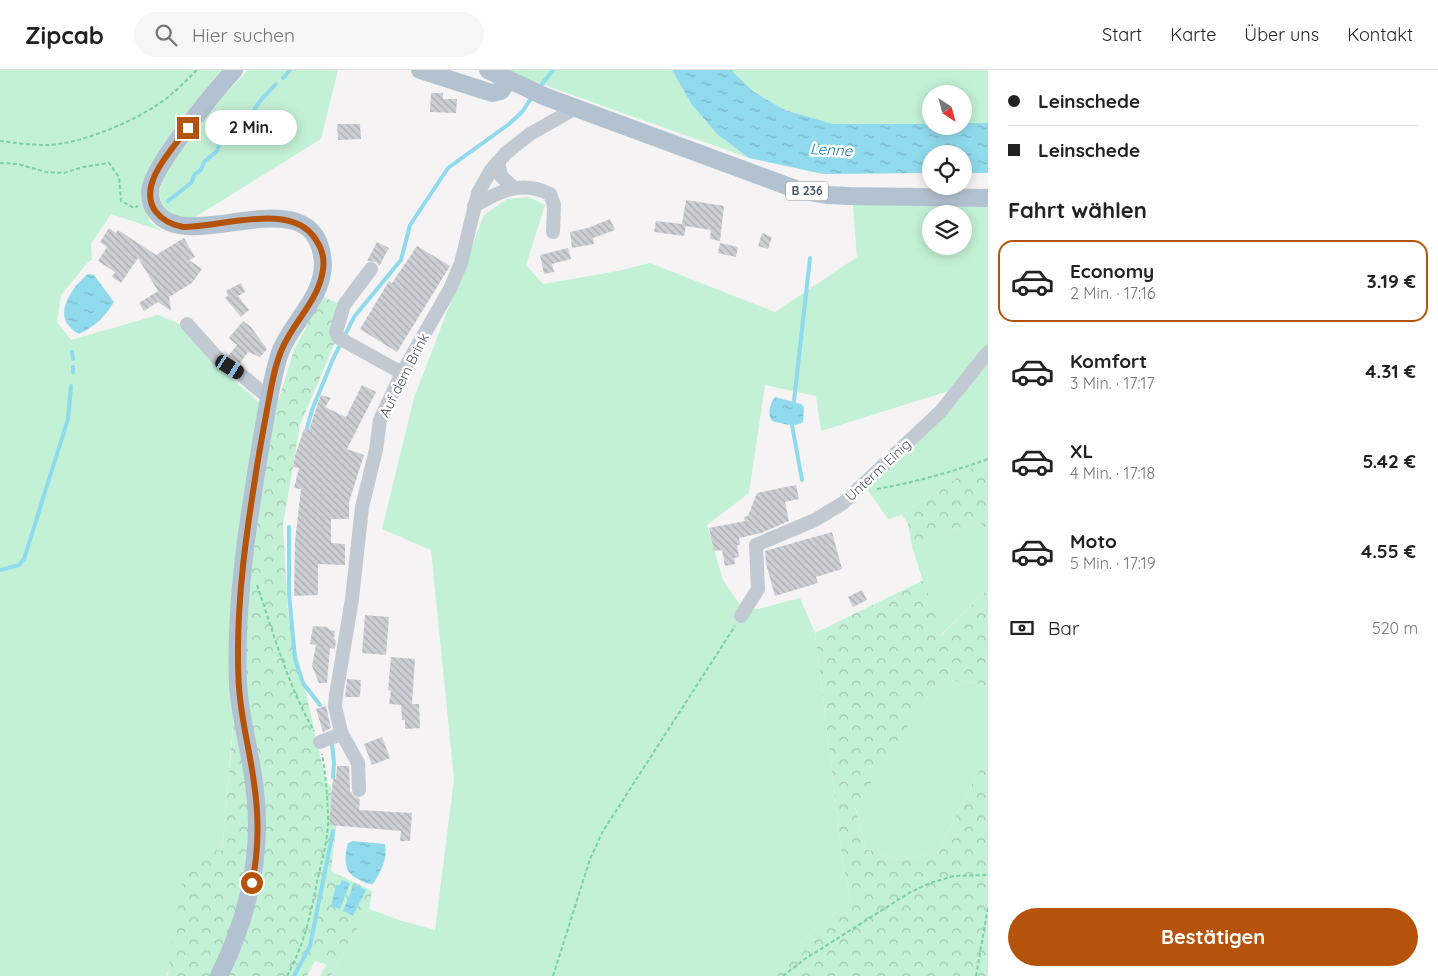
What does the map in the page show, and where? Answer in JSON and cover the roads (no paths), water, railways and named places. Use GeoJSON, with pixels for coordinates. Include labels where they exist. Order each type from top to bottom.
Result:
{"type":"FeatureCollection","features":[{"type":"Feature","properties":{"kind":"main road"},"geometry":{"type":"LineString","coordinates":[[219,976],[241,923],[250,895],[255,870],[257,843],[258,818],[254,783],[238,686],[238,635],[241,591],[250,516],[273,377],[282,350],[294,327],[316,294],[320,284],[323,257],[317,240],[306,228],[293,221],[260,219],[196,226],[177,226],[161,217],[153,207],[150,184],[158,169],[206,103],[234,70]]}},
{"type":"Feature","properties":{"kind":"main road"},"geometry":{"type":"LineString","coordinates":[[420,70],[492,93],[502,91],[508,80]]}},
{"type":"Feature","properties":{"kind":"main road","name":"B 236"},"geometry":{"type":"LineString","coordinates":[[488,70],[539,94],[798,190],[849,196],[988,198]]}},
{"type":"Feature","properties":{"kind":"street","name":"Auf dem Brink"},"geometry":{"type":"LineString","coordinates":[[359,790],[358,763],[341,732],[336,695],[352,598],[362,507],[376,450],[380,420],[402,374],[454,280],[461,263],[478,193],[492,170],[498,162],[530,134],[576,108]]}},
{"type":"Feature","properties":{"kind":"street"},"geometry":{"type":"LineString","coordinates":[[498,162],[501,176],[514,188]]}},
{"type":"Feature","properties":{"kind":"street"},"geometry":{"type":"LineString","coordinates":[[474,206],[498,193],[514,188],[530,187],[542,190],[550,194],[554,205],[553,232]]}},
{"type":"Feature","properties":{"kind":"street"},"geometry":{"type":"LineString","coordinates":[[371,269],[344,305],[336,332],[343,340],[402,374]]}},
{"type":"Feature","properties":{"kind":"street"},"geometry":{"type":"LineString","coordinates":[[186,324],[221,362],[239,373],[269,398]]}},
{"type":"Feature","properties":{"kind":"street","name":"Unterm Einig"},"geometry":{"type":"LineString","coordinates":[[741,616],[758,589],[756,545],[815,520],[856,493],[941,411],[988,352]]}},
{"type":"Feature","properties":{"kind":"street"},"geometry":{"type":"LineString","coordinates":[[320,742],[341,732]]}},
{"type":"Feature","properties":{"kind":"water","name":"Lenne"},"geometry":{"type":"Polygon","coordinates":[[[672,70],[732,70],[754,92],[785,110],[833,124],[922,124],[922,135],[972,135],[972,123],[988,123],[988,173],[972,173],[972,145],[922,145],[922,173],[823,174],[749,158],[718,135],[692,105],[672,70]]]}},
{"type":"Feature","properties":{"kind":"water"},"geometry":{"type":"Polygon","coordinates":[[[88,274],[94,275],[114,302],[99,321],[79,334],[65,320],[65,305],[78,284],[88,274]]]}},
{"type":"Feature","properties":{"kind":"water"},"geometry":{"type":"Polygon","coordinates":[[[775,397],[801,404],[804,407],[803,422],[792,425],[772,421],[770,409],[775,397]]]}},
{"type":"Feature","properties":{"kind":"water"},"geometry":{"type":"Polygon","coordinates":[[[353,841],[385,844],[385,860],[373,884],[365,883],[353,876],[347,868],[345,859],[348,843],[353,841]]]}},
{"type":"Feature","properties":{"kind":"water"},"geometry":{"type":"Polygon","coordinates":[[[342,880],[350,883],[340,909],[331,906],[336,885],[340,885],[342,880]]]}},
{"type":"Feature","properties":{"kind":"water"},"geometry":{"type":"Polygon","coordinates":[[[354,884],[366,890],[353,916],[343,911],[354,884]]]}},
{"type":"Feature","properties":{"kind":"waterway"},"geometry":{"type":"LineString","coordinates":[[283,78],[290,70]]}},
{"type":"Feature","properties":{"kind":"waterway"},"geometry":{"type":"LineString","coordinates":[[538,89],[553,70]]}},
{"type":"Feature","properties":{"kind":"waterway"},"geometry":{"type":"LineString","coordinates":[[168,201],[191,183],[195,174],[201,170],[204,162],[217,151],[219,145],[236,132],[234,126],[246,115],[253,112],[260,101],[276,84]]}},
{"type":"Feature","properties":{"kind":"waterway"},"geometry":{"type":"LineString","coordinates":[[307,428],[312,410],[333,359],[354,317],[401,260],[410,225],[448,168],[509,124],[522,112],[532,97]]}},
{"type":"Feature","properties":{"kind":"waterway"},"geometry":{"type":"LineString","coordinates":[[794,401],[810,258]]}},
{"type":"Feature","properties":{"kind":"waterway"},"geometry":{"type":"LineString","coordinates":[[72,352],[73,359]]}},
{"type":"Feature","properties":{"kind":"waterway"},"geometry":{"type":"LineString","coordinates":[[73,367],[73,372]]}},
{"type":"Feature","properties":{"kind":"waterway"},"geometry":{"type":"LineString","coordinates":[[0,570],[19,565],[24,559],[68,419],[71,386]]}},
{"type":"Feature","properties":{"kind":"waterway"},"geometry":{"type":"LineString","coordinates":[[792,425],[802,480]]}},
{"type":"Feature","properties":{"kind":"waterway"},"geometry":{"type":"LineString","coordinates":[[289,527],[289,594],[295,659],[303,683],[320,705]]}},
{"type":"Feature","properties":{"kind":"waterway"},"geometry":{"type":"LineString","coordinates":[[332,744],[333,777]]}},
{"type":"Feature","properties":{"kind":"waterway"},"geometry":{"type":"LineString","coordinates":[[294,976],[310,946],[333,831]]}}]}
